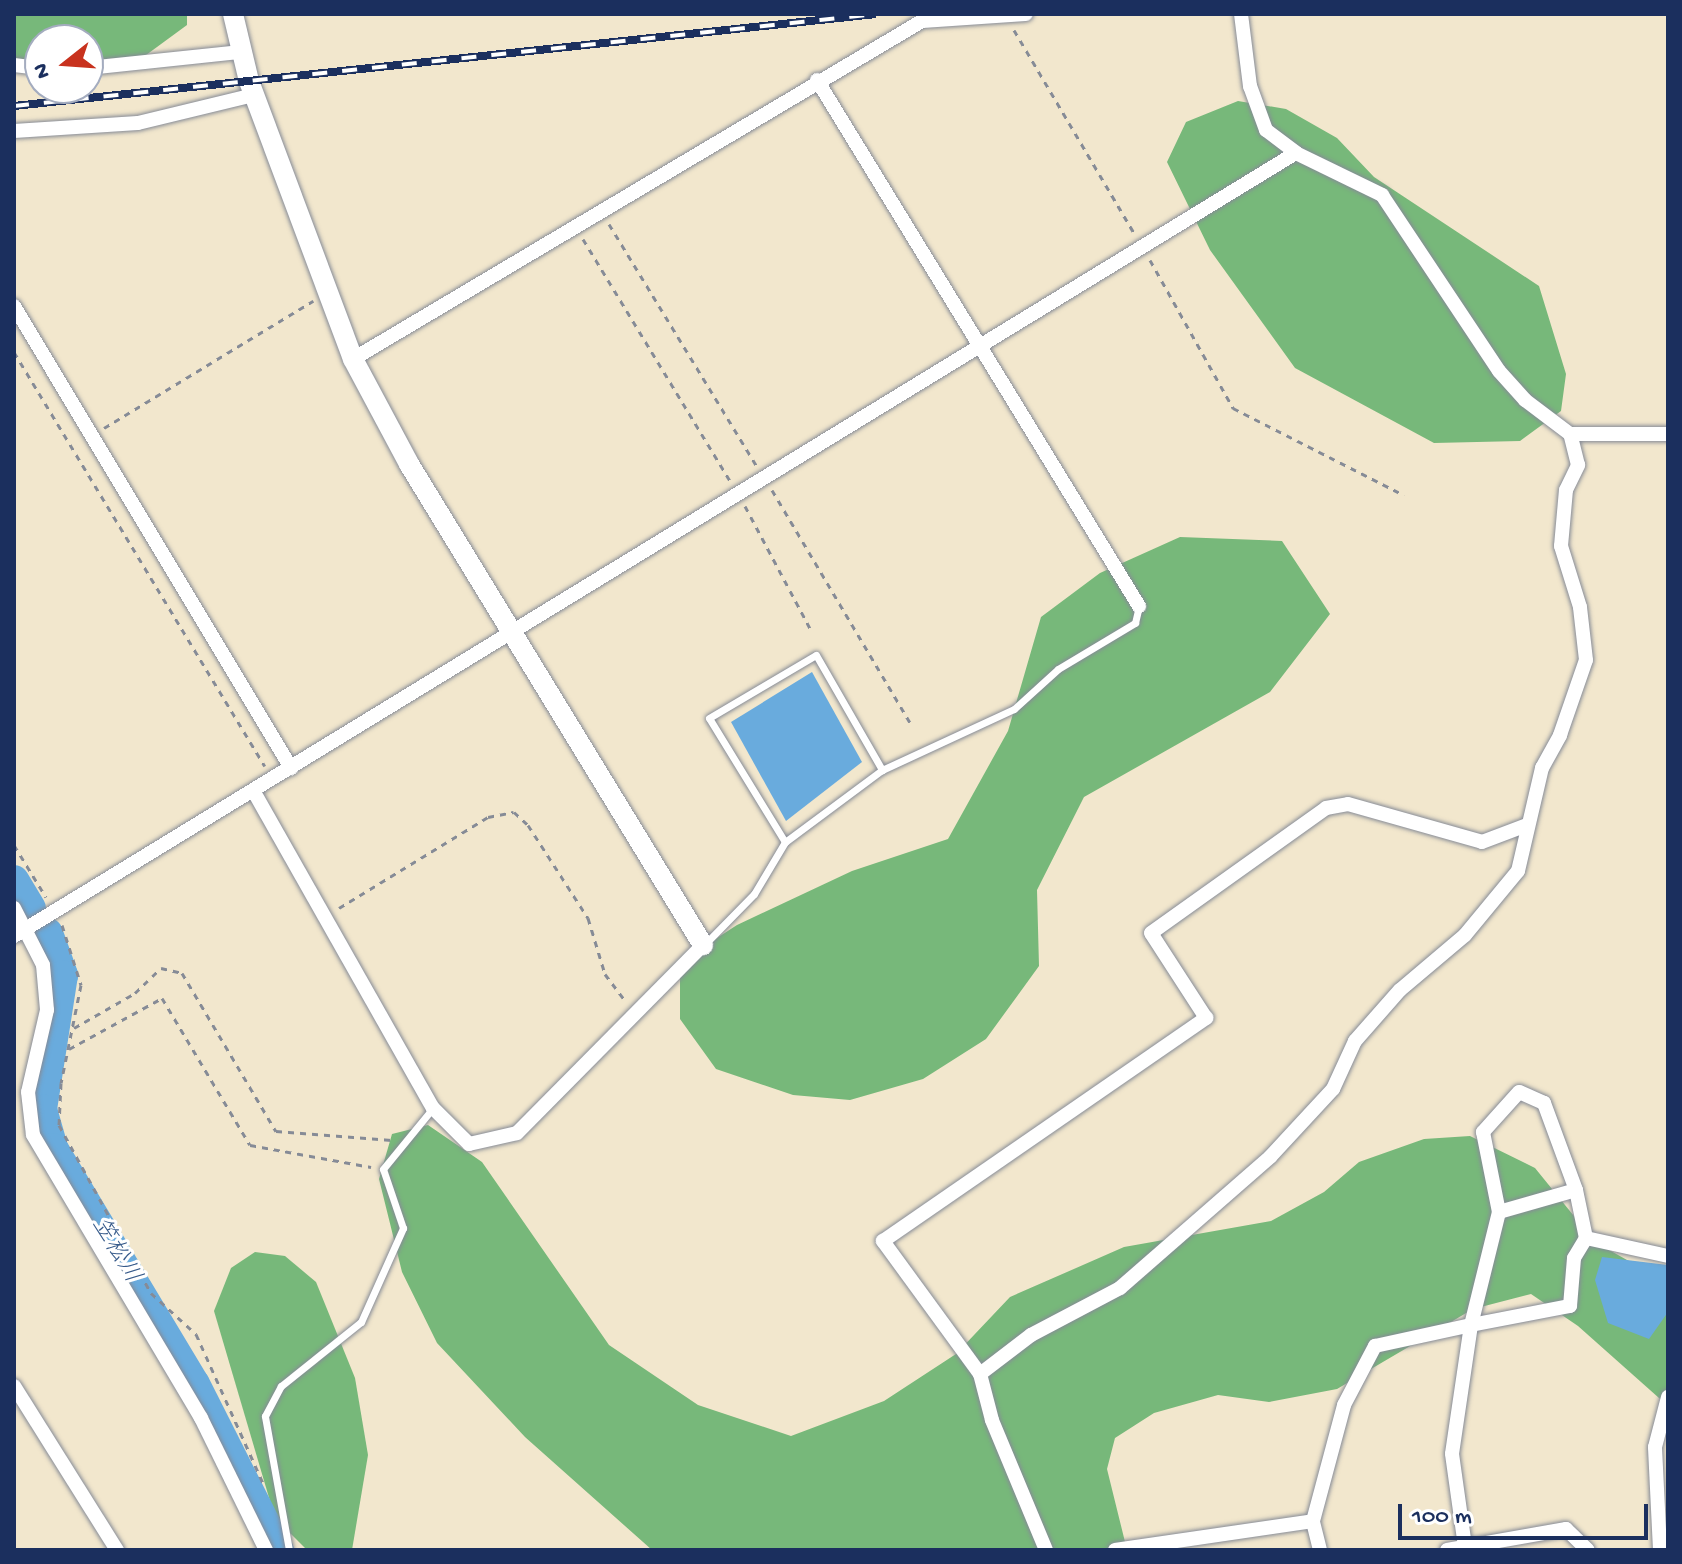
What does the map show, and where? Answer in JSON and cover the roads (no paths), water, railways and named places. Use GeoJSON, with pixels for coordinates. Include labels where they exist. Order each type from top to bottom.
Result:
{"type":"FeatureCollection","features":[{"type":"Feature","properties":{"kind":"street"},"geometry":{"type":"LineString","coordinates":[[233,14],[254,95],[353,359],[512,636],[703,945],[517,1133],[469,1144],[433,1108],[254,792]]}},
{"type":"Feature","properties":{"kind":"street"},"geometry":{"type":"LineString","coordinates":[[1241,14],[1250,86],[1266,130],[1296,153],[1382,195],[1499,371],[1525,400],[1570,434],[1668,434]]}},
{"type":"Feature","properties":{"kind":"street"},"geometry":{"type":"LineString","coordinates":[[353,359],[817,80],[922,21],[1020,16]]}},
{"type":"Feature","properties":{"kind":"street"},"geometry":{"type":"LineString","coordinates":[[104,66],[241,52]]}},
{"type":"Feature","properties":{"kind":"street"},"geometry":{"type":"LineString","coordinates":[[817,80],[977,349],[1139,606]]}},
{"type":"Feature","properties":{"kind":"street"},"geometry":{"type":"LineString","coordinates":[[14,131],[138,123],[254,95]]}},
{"type":"Feature","properties":{"kind":"street"},"geometry":{"type":"LineString","coordinates":[[20,932],[512,636],[1296,153]]}},
{"type":"Feature","properties":{"kind":"street"},"geometry":{"type":"LineString","coordinates":[[14,306],[291,768]]}},
{"type":"Feature","properties":{"kind":"street"},"geometry":{"type":"LineString","coordinates":[[980,1374],[1031,1335],[1120,1288],[1270,1157],[1333,1089],[1355,1041],[1400,990],[1465,935],[1518,871],[1528,842],[1527,825],[1542,768],[1560,735],[1586,660],[1580,607],[1561,546],[1566,490],[1578,465],[1570,434]]}},
{"type":"Feature","properties":{"kind":"street"},"geometry":{"type":"LineString","coordinates":[[1046,1550],[992,1420],[980,1374],[883,1241],[1206,1018],[1151,933],[1326,808],[1348,804],[1482,842],[1527,825]]}},
{"type":"Feature","properties":{"kind":"street"},"geometry":{"type":"LineString","coordinates":[[14,908],[20,932],[43,965],[47,1010],[28,1092],[33,1135],[201,1418],[266,1550]]}},
{"type":"Feature","properties":{"kind":"street"},"geometry":{"type":"LineString","coordinates":[[1320,1550],[1313,1521],[1344,1405],[1375,1346],[1471,1325],[1570,1306],[1574,1258],[1586,1238],[1576,1190],[1544,1103],[1519,1092],[1483,1132],[1499,1212],[1471,1325],[1452,1454],[1465,1547]]}},
{"type":"Feature","properties":{"kind":"street"},"geometry":{"type":"LineString","coordinates":[[1499,1212],[1576,1190]]}},
{"type":"Feature","properties":{"kind":"street"},"geometry":{"type":"LineString","coordinates":[[1586,1238],[1668,1256]]}},
{"type":"Feature","properties":{"kind":"street"},"geometry":{"type":"LineString","coordinates":[[14,1386],[117,1550]]}},
{"type":"Feature","properties":{"kind":"street"},"geometry":{"type":"LineString","coordinates":[[1660,1550],[1655,1447],[1668,1397]]}},
{"type":"Feature","properties":{"kind":"street"},"geometry":{"type":"LineString","coordinates":[[1115,1550],[1313,1521]]}},
{"type":"Feature","properties":{"kind":"street"},"geometry":{"type":"LineString","coordinates":[[1447,1550],[1566,1529],[1588,1550]]}},
{"type":"Feature","properties":{"kind":"lane"},"geometry":{"type":"LineString","coordinates":[[703,945],[754,894],[785,842],[882,770],[1014,709],[1058,669],[1135,623],[1139,606]]}},
{"type":"Feature","properties":{"kind":"lane"},"geometry":{"type":"LineString","coordinates":[[785,842],[709,718],[816,655],[882,770]]}},
{"type":"Feature","properties":{"kind":"lane"},"geometry":{"type":"LineString","coordinates":[[289,1550],[265,1416],[281,1386],[361,1322],[403,1228],[383,1169],[433,1108]]}},
{"type":"Feature","properties":{"kind":"water"},"geometry":{"type":"Polygon","coordinates":[[[812,672],[862,762],[786,821],[731,722],[812,672]]]}},
{"type":"Feature","properties":{"kind":"water"},"geometry":{"type":"Polygon","coordinates":[[[1602,1257],[1668,1265],[1668,1312],[1649,1339],[1608,1323],[1595,1280],[1602,1257]]]}},
{"type":"Feature","properties":{"kind":"waterway","name":"笠松川"},"geometry":{"type":"LineString","coordinates":[[14,880],[31,908]]}},
{"type":"Feature","properties":{"kind":"waterway","name":"笠松川"},"geometry":{"type":"LineString","coordinates":[[48,933],[63,975],[42,1109],[53,1148],[195,1384],[279,1550]]}},
{"type":"Feature","properties":{"kind":"railway"},"geometry":{"type":"LineString","coordinates":[[14,106],[876,14]]}}]}
